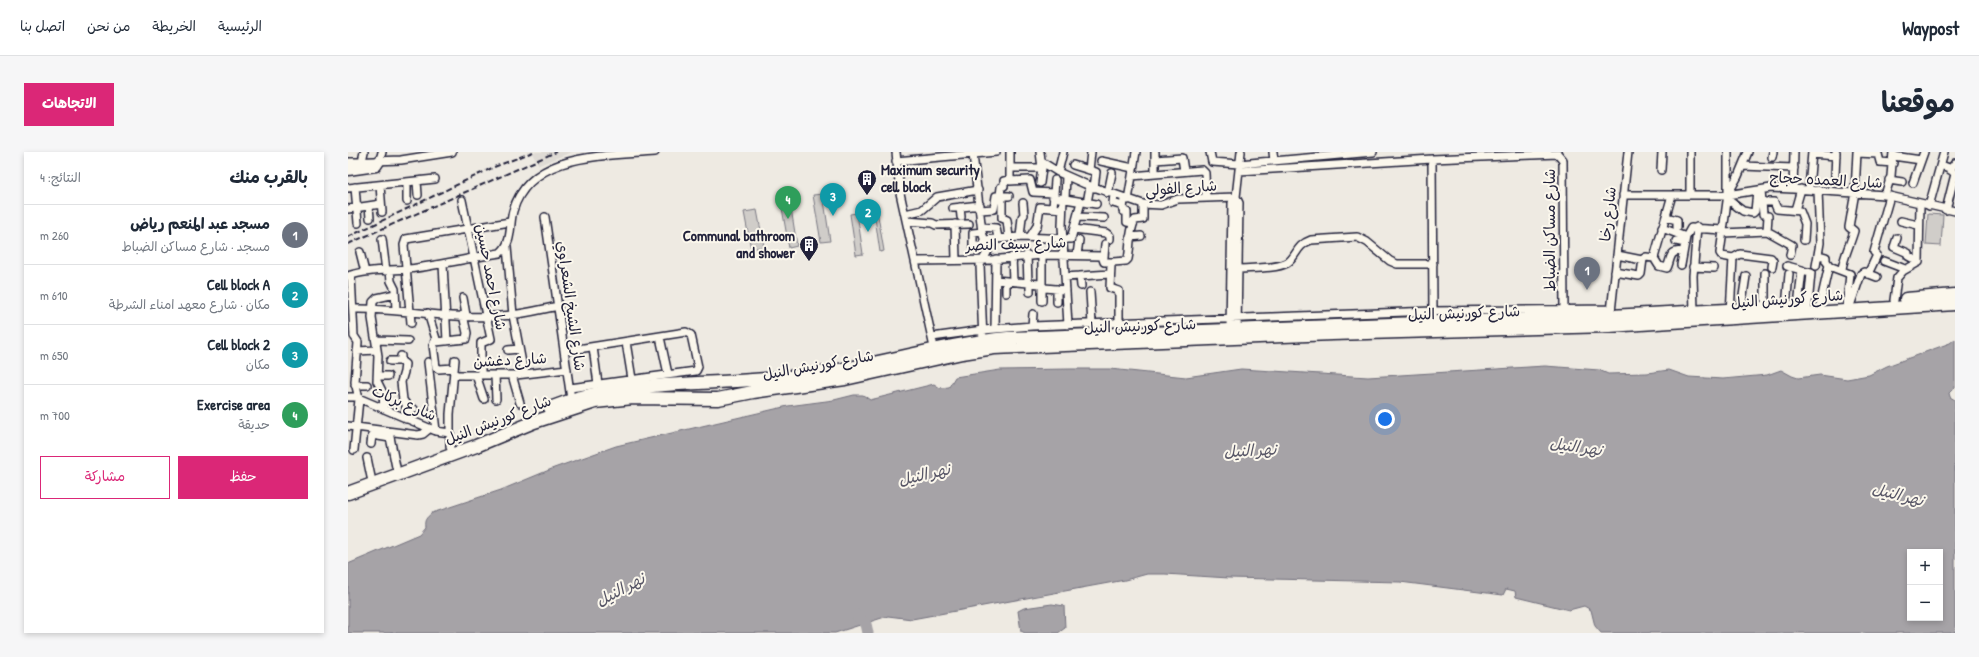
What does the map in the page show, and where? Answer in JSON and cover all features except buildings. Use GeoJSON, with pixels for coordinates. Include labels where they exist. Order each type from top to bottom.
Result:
{"type":"FeatureCollection","features":[{"type":"Feature","properties":{"kind":"highway","name":"شارع كورنيش النيل"},"geometry":{"type":"LineString","coordinates":[[348,486],[450,447],[570,394],[792,377],[935,354],[1010,347],[1524,323],[1694,312],[1734,313],[1765,308],[1955,295]]}},
{"type":"Feature","properties":{"kind":"highway","name":"شارع كورنيش النيل"},"geometry":{"type":"LineString","coordinates":[[348,493],[476,446],[534,422],[585,405],[633,398],[701,400],[725,398],[753,392],[845,379],[935,354],[983,335],[1008,338],[1234,324],[1433,316],[1524,323],[1564,313],[1610,317],[1955,304]]}},
{"type":"Feature","properties":{"kind":"highway"},"geometry":{"type":"LineString","coordinates":[[701,400],[711,383],[725,398]]}},
{"type":"Feature","properties":{"kind":"main road"},"geometry":{"type":"LineString","coordinates":[[348,170],[376,166],[381,156]]}},
{"type":"Feature","properties":{"kind":"street"},"geometry":{"type":"LineString","coordinates":[[362,161],[364,152]]}},
{"type":"Feature","properties":{"kind":"street"},"geometry":{"type":"LineString","coordinates":[[348,162],[362,161],[381,156],[450,152]]}},
{"type":"Feature","properties":{"kind":"street"},"geometry":{"type":"LineString","coordinates":[[524,374],[514,315],[507,247],[509,241],[510,222],[519,196],[537,175],[549,168],[575,160],[655,152]]}},
{"type":"Feature","properties":{"kind":"street"},"geometry":{"type":"LineString","coordinates":[[896,152],[896,161],[906,217],[935,354]]}},
{"type":"Feature","properties":{"kind":"street"},"geometry":{"type":"LineString","coordinates":[[896,161],[996,152]]}},
{"type":"Feature","properties":{"kind":"street"},"geometry":{"type":"LineString","coordinates":[[1010,152],[1010,181]]}},
{"type":"Feature","properties":{"kind":"street"},"geometry":{"type":"LineString","coordinates":[[1040,152],[1042,165],[1040,183]]}},
{"type":"Feature","properties":{"kind":"street"},"geometry":{"type":"LineString","coordinates":[[1058,172],[1063,152]]}},
{"type":"Feature","properties":{"kind":"street"},"geometry":{"type":"LineString","coordinates":[[1089,170],[1091,152]]}},
{"type":"Feature","properties":{"kind":"street"},"geometry":{"type":"LineString","coordinates":[[1133,223],[1127,222],[1127,213],[1123,211],[1136,152]]}},
{"type":"Feature","properties":{"kind":"street"},"geometry":{"type":"LineString","coordinates":[[1155,152],[1155,174]]}},
{"type":"Feature","properties":{"kind":"street"},"geometry":{"type":"LineString","coordinates":[[1210,152],[1212,162],[1239,167],[1314,155],[1373,152]]}},
{"type":"Feature","properties":{"kind":"street"},"geometry":{"type":"LineString","coordinates":[[1234,324],[1232,203],[1236,197],[1241,152]]}},
{"type":"Feature","properties":{"kind":"street"},"geometry":{"type":"LineString","coordinates":[[1273,152],[1274,161]]}},
{"type":"Feature","properties":{"kind":"street","name":"شارع رخا"},"geometry":{"type":"LineString","coordinates":[[1610,317],[1628,152]]}},
{"type":"Feature","properties":{"kind":"street"},"geometry":{"type":"LineString","coordinates":[[1661,170],[1662,152]]}},
{"type":"Feature","properties":{"kind":"street"},"geometry":{"type":"LineString","coordinates":[[1690,152],[1690,194]]}},
{"type":"Feature","properties":{"kind":"street"},"geometry":{"type":"LineString","coordinates":[[1728,152],[1727,196],[1720,255],[1733,258],[1740,254],[1771,258],[1773,261],[1772,267]]}},
{"type":"Feature","properties":{"kind":"street"},"geometry":{"type":"LineString","coordinates":[[1727,196],[1743,166],[1748,152]]}},
{"type":"Feature","properties":{"kind":"street"},"geometry":{"type":"LineString","coordinates":[[1794,152],[1794,168],[1797,189],[1795,210]]}},
{"type":"Feature","properties":{"kind":"street"},"geometry":{"type":"LineString","coordinates":[[1913,183],[1924,152]]}},
{"type":"Feature","properties":{"kind":"street"},"geometry":{"type":"LineString","coordinates":[[1929,206],[1941,165],[1943,152]]}},
{"type":"Feature","properties":{"kind":"street","name":"شارع مساكن الضباط"},"geometry":{"type":"LineString","coordinates":[[1239,167],[1556,153],[1560,155],[1563,160],[1564,313]]}},
{"type":"Feature","properties":{"kind":"street"},"geometry":{"type":"LineString","coordinates":[[1809,190],[1812,153],[1836,154],[1835,176]]}},
{"type":"Feature","properties":{"kind":"street"},"geometry":{"type":"LineString","coordinates":[[1842,269],[1845,255],[1855,228],[1849,227],[1855,192],[1857,153],[1880,154],[1880,162],[1893,157],[1921,160]]}},
{"type":"Feature","properties":{"kind":"street"},"geometry":{"type":"LineString","coordinates":[[973,154],[984,236],[988,252],[982,259],[980,265],[983,335]]}},
{"type":"Feature","properties":{"kind":"street"},"geometry":{"type":"LineString","coordinates":[[1868,274],[1877,256],[1874,252],[1888,196],[1893,157]]}},
{"type":"Feature","properties":{"kind":"street"},"geometry":{"type":"LineString","coordinates":[[1155,160],[1182,159],[1184,171]]}},
{"type":"Feature","properties":{"kind":"street"},"geometry":{"type":"LineString","coordinates":[[1432,159],[1433,316],[1564,313]]}},
{"type":"Feature","properties":{"kind":"street"},"geometry":{"type":"LineString","coordinates":[[1101,161],[1132,172],[1155,174],[1184,171],[1204,171],[1206,198]]}},
{"type":"Feature","properties":{"kind":"street"},"geometry":{"type":"LineString","coordinates":[[1950,170],[1955,163]]}},
{"type":"Feature","properties":{"kind":"street"},"geometry":{"type":"LineString","coordinates":[[1010,168],[1042,165]]}},
{"type":"Feature","properties":{"kind":"street","name":"شارع الفولي"},"geometry":{"type":"LineString","coordinates":[[1042,165],[1111,194],[1125,202],[1161,205],[1178,199],[1236,197]]}},
{"type":"Feature","properties":{"kind":"street"},"geometry":{"type":"LineString","coordinates":[[1067,239],[1074,229],[1077,217],[1092,187],[1096,174],[1073,165]]}},
{"type":"Feature","properties":{"kind":"street"},"geometry":{"type":"LineString","coordinates":[[1941,165],[1955,175],[1946,210]]}},
{"type":"Feature","properties":{"kind":"street"},"geometry":{"type":"LineString","coordinates":[[1743,166],[1794,168]]}},
{"type":"Feature","properties":{"kind":"street"},"geometry":{"type":"LineString","coordinates":[[1111,194],[1112,173]]}},
{"type":"Feature","properties":{"kind":"street"},"geometry":{"type":"LineString","coordinates":[[1066,176],[1062,209],[1067,239],[1064,255],[1068,325]]}},
{"type":"Feature","properties":{"kind":"street"},"geometry":{"type":"LineString","coordinates":[[358,223],[357,208],[352,187],[435,179]]}},
{"type":"Feature","properties":{"kind":"street"},"geometry":{"type":"LineString","coordinates":[[1009,238],[1007,220],[1002,218],[1004,196],[1001,187],[1004,186],[1004,181],[1030,180],[1034,192],[1096,204]]}},
{"type":"Feature","properties":{"kind":"street"},"geometry":{"type":"LineString","coordinates":[[1889,180],[1902,182]]}},
{"type":"Feature","properties":{"kind":"street"},"geometry":{"type":"LineString","coordinates":[[417,181],[418,195]]}},
{"type":"Feature","properties":{"kind":"street"},"geometry":{"type":"LineString","coordinates":[[407,182],[407,200]]}},
{"type":"Feature","properties":{"kind":"street"},"geometry":{"type":"LineString","coordinates":[[1053,208],[1055,182],[1065,185]]}},
{"type":"Feature","properties":{"kind":"street"},"geometry":{"type":"LineString","coordinates":[[380,185],[382,212]]}},
{"type":"Feature","properties":{"kind":"street","name":"شارع العمده حجاج"},"geometry":{"type":"LineString","coordinates":[[1623,195],[1690,194],[1727,196],[1759,191],[1797,189],[1818,190],[1888,196],[1955,211]]}},
{"type":"Feature","properties":{"kind":"street"},"geometry":{"type":"LineString","coordinates":[[906,217],[922,210],[937,197],[978,190]]}},
{"type":"Feature","properties":{"kind":"street"},"geometry":{"type":"LineString","coordinates":[[1816,266],[1820,243],[1818,190]]}},
{"type":"Feature","properties":{"kind":"street"},"geometry":{"type":"LineString","coordinates":[[1727,196],[1744,212],[1753,213],[1755,211],[1759,191]]}},
{"type":"Feature","properties":{"kind":"street"},"geometry":{"type":"LineString","coordinates":[[1759,191],[1767,231]]}},
{"type":"Feature","properties":{"kind":"street"},"geometry":{"type":"LineString","coordinates":[[1672,195],[1654,258],[1659,269],[1667,268],[1670,256],[1677,251],[1683,252]]}},
{"type":"Feature","properties":{"kind":"street"},"geometry":{"type":"LineString","coordinates":[[961,217],[956,207],[994,209],[996,196],[1004,196]]}},
{"type":"Feature","properties":{"kind":"street"},"geometry":{"type":"LineString","coordinates":[[1234,324],[1238,269],[1239,203],[1236,197]]}},
{"type":"Feature","properties":{"kind":"street","name":"شارع احمد حسين"},"geometry":{"type":"LineString","coordinates":[[462,200],[490,339],[481,343],[479,375]]}},
{"type":"Feature","properties":{"kind":"street"},"geometry":{"type":"LineString","coordinates":[[1762,202],[1774,202],[1777,209],[1795,210],[1801,212],[1804,224],[1804,240]]}},
{"type":"Feature","properties":{"kind":"street"},"geometry":{"type":"LineString","coordinates":[[1020,237],[1022,217],[1024,215],[1023,203]]}},
{"type":"Feature","properties":{"kind":"street"},"geometry":{"type":"LineString","coordinates":[[348,209],[381,204]]}},
{"type":"Feature","properties":{"kind":"street"},"geometry":{"type":"LineString","coordinates":[[1119,322],[1118,291],[1110,289],[1112,262],[1126,261],[1128,259],[1133,223],[1135,220],[1142,220],[1143,204]]}},
{"type":"Feature","properties":{"kind":"street"},"geometry":{"type":"LineString","coordinates":[[1918,262],[1918,225],[1920,204]]}},
{"type":"Feature","properties":{"kind":"street"},"geometry":{"type":"LineString","coordinates":[[369,206],[370,218]]}},
{"type":"Feature","properties":{"kind":"street"},"geometry":{"type":"LineString","coordinates":[[1030,237],[1038,223],[1039,208],[1062,209]]}},
{"type":"Feature","properties":{"kind":"street","name":"شارع الشيخ الشعراوي"},"geometry":{"type":"LineString","coordinates":[[545,217],[570,394]]}},
{"type":"Feature","properties":{"kind":"street"},"geometry":{"type":"LineString","coordinates":[[906,217],[936,225],[969,224]]}},
{"type":"Feature","properties":{"kind":"street"},"geometry":{"type":"LineString","coordinates":[[1077,217],[1104,218]]}},
{"type":"Feature","properties":{"kind":"street"},"geometry":{"type":"LineString","coordinates":[[1666,217],[1678,220],[1677,227]]}},
{"type":"Feature","properties":{"kind":"street"},"geometry":{"type":"LineString","coordinates":[[1901,221],[1918,225]]}},
{"type":"Feature","properties":{"kind":"street"},"geometry":{"type":"LineString","coordinates":[[411,323],[408,269],[404,245],[408,238],[510,222]]}},
{"type":"Feature","properties":{"kind":"street"},"geometry":{"type":"LineString","coordinates":[[955,224],[956,260]]}},
{"type":"Feature","properties":{"kind":"street"},"geometry":{"type":"LineString","coordinates":[[984,236],[996,228],[998,238]]}},
{"type":"Feature","properties":{"kind":"street"},"geometry":{"type":"LineString","coordinates":[[1662,228],[1685,240]]}},
{"type":"Feature","properties":{"kind":"street"},"geometry":{"type":"LineString","coordinates":[[1694,228],[1723,232],[1767,231],[1792,246],[1790,255]]}},
{"type":"Feature","properties":{"kind":"street"},"geometry":{"type":"LineString","coordinates":[[1681,265],[1685,240],[1694,228]]}},
{"type":"Feature","properties":{"kind":"street"},"geometry":{"type":"LineString","coordinates":[[1694,228],[1694,312]]}},
{"type":"Feature","properties":{"kind":"street"},"geometry":{"type":"LineString","coordinates":[[1074,229],[1106,233],[1110,236],[1104,257]]}},
{"type":"Feature","properties":{"kind":"street"},"geometry":{"type":"LineString","coordinates":[[984,236],[998,238],[1030,237],[1067,239]]}},
{"type":"Feature","properties":{"kind":"street"},"geometry":{"type":"LineString","coordinates":[[1130,237],[1141,236]]}},
{"type":"Feature","properties":{"kind":"street"},"geometry":{"type":"LineString","coordinates":[[1238,269],[1288,263],[1305,242],[1311,240],[1357,237],[1367,242],[1390,261],[1397,264],[1433,264]]}},
{"type":"Feature","properties":{"kind":"street"},"geometry":{"type":"LineString","coordinates":[[1897,238],[1894,247],[1908,253],[1908,256],[1918,262]]}},
{"type":"Feature","properties":{"kind":"street"},"geometry":{"type":"LineString","coordinates":[[382,239],[388,270],[391,281],[395,287],[396,310]]}},
{"type":"Feature","properties":{"kind":"street"},"geometry":{"type":"LineString","coordinates":[[1077,255],[1078,240]]}},
{"type":"Feature","properties":{"kind":"street"},"geometry":{"type":"LineString","coordinates":[[1676,241],[1685,240]]}},
{"type":"Feature","properties":{"kind":"street"},"geometry":{"type":"LineString","coordinates":[[354,450],[359,399],[355,386],[357,340],[351,336],[352,312],[350,275],[365,272],[408,269],[443,264],[500,252],[507,247]]}},
{"type":"Feature","properties":{"kind":"street"},"geometry":{"type":"LineString","coordinates":[[360,252],[365,272]]}},
{"type":"Feature","properties":{"kind":"street"},"geometry":{"type":"LineString","coordinates":[[1808,305],[1829,264],[1826,261],[1826,257],[1819,254]]}},
{"type":"Feature","properties":{"kind":"street"},"geometry":{"type":"LineString","coordinates":[[1027,255],[1030,292]]}},
{"type":"Feature","properties":{"kind":"street","name":"شارع سيف النصر"},"geometry":{"type":"LineString","coordinates":[[916,261],[996,259],[1027,255],[1077,255],[1104,257],[1104,262],[1112,262]]}},
{"type":"Feature","properties":{"kind":"street"},"geometry":{"type":"LineString","coordinates":[[1042,255],[1042,301]]}},
{"type":"Feature","properties":{"kind":"street"},"geometry":{"type":"LineString","coordinates":[[1617,255],[1642,260],[1646,257],[1654,258]]}},
{"type":"Feature","properties":{"kind":"street"},"geometry":{"type":"LineString","coordinates":[[1006,293],[1012,257]]}},
{"type":"Feature","properties":{"kind":"street"},"geometry":{"type":"LineString","coordinates":[[1733,258],[1734,313]]}},
{"type":"Feature","properties":{"kind":"street"},"geometry":{"type":"LineString","coordinates":[[994,329],[996,259]]}},
{"type":"Feature","properties":{"kind":"street"},"geometry":{"type":"LineString","coordinates":[[1615,272],[1639,276],[1641,274],[1642,260]]}},
{"type":"Feature","properties":{"kind":"street"},"geometry":{"type":"LineString","coordinates":[[1884,260],[1905,269]]}},
{"type":"Feature","properties":{"kind":"street"},"geometry":{"type":"LineString","coordinates":[[1894,300],[1897,278],[1905,269],[1918,262]]}},
{"type":"Feature","properties":{"kind":"street"},"geometry":{"type":"LineString","coordinates":[[443,264],[447,341]]}},
{"type":"Feature","properties":{"kind":"street"},"geometry":{"type":"LineString","coordinates":[[1787,266],[1800,268],[1802,271],[1811,274],[1808,305]]}},
{"type":"Feature","properties":{"kind":"street"},"geometry":{"type":"LineString","coordinates":[[1828,266],[1849,272],[1849,303]]}},
{"type":"Feature","properties":{"kind":"street"},"geometry":{"type":"LineString","coordinates":[[1693,267],[1714,268]]}},
{"type":"Feature","properties":{"kind":"street"},"geometry":{"type":"LineString","coordinates":[[1765,272],[1765,308]]}},
{"type":"Feature","properties":{"kind":"street"},"geometry":{"type":"LineString","coordinates":[[1065,277],[1110,274]]}},
{"type":"Feature","properties":{"kind":"street"},"geometry":{"type":"LineString","coordinates":[[1786,307],[1789,274]]}},
{"type":"Feature","properties":{"kind":"street"},"geometry":{"type":"LineString","coordinates":[[1849,303],[1861,274],[1868,274],[1877,278]]}},
{"type":"Feature","properties":{"kind":"street"},"geometry":{"type":"LineString","coordinates":[[1080,276],[1081,286]]}},
{"type":"Feature","properties":{"kind":"street"},"geometry":{"type":"LineString","coordinates":[[1734,313],[1746,276]]}},
{"type":"Feature","properties":{"kind":"street"},"geometry":{"type":"LineString","coordinates":[[996,280],[1042,284],[1045,288],[1066,290]]}},
{"type":"Feature","properties":{"kind":"street"},"geometry":{"type":"LineString","coordinates":[[1057,289],[1057,302]]}},
{"type":"Feature","properties":{"kind":"street"},"geometry":{"type":"LineString","coordinates":[[1090,292],[1092,324]]}},
{"type":"Feature","properties":{"kind":"street"},"geometry":{"type":"LineString","coordinates":[[384,409],[382,393],[377,381],[377,350],[372,308],[374,300],[395,294]]}},
{"type":"Feature","properties":{"kind":"street"},"geometry":{"type":"LineString","coordinates":[[428,313],[436,342],[467,338],[463,298]]}},
{"type":"Feature","properties":{"kind":"street"},"geometry":{"type":"LineString","coordinates":[[352,312],[372,308],[485,316],[514,315],[558,306]]}},
{"type":"Feature","properties":{"kind":"street"},"geometry":{"type":"LineString","coordinates":[[1032,326],[1033,314]]}},
{"type":"Feature","properties":{"kind":"street"},"geometry":{"type":"LineString","coordinates":[[932,337],[983,335],[994,329],[1119,322],[1234,324]]}},
{"type":"Feature","properties":{"kind":"street"},"geometry":{"type":"LineString","coordinates":[[565,351],[686,332],[689,333],[692,338],[698,367],[696,371]]}},
{"type":"Feature","properties":{"kind":"street"},"geometry":{"type":"LineString","coordinates":[[660,337],[668,374]]}},
{"type":"Feature","properties":{"kind":"street"},"geometry":{"type":"LineString","coordinates":[[376,340],[408,341]]}},
{"type":"Feature","properties":{"kind":"street","name":"شارع دغشن"},"geometry":{"type":"LineString","coordinates":[[436,342],[434,345],[436,367],[439,369],[479,375],[512,375],[567,369]]}},
{"type":"Feature","properties":{"kind":"street"},"geometry":{"type":"LineString","coordinates":[[626,342],[632,379]]}},
{"type":"Feature","properties":{"kind":"street"},"geometry":{"type":"LineString","coordinates":[[593,347],[598,384]]}},
{"type":"Feature","properties":{"kind":"street"},"geometry":{"type":"LineString","coordinates":[[508,350],[520,349]]}},
{"type":"Feature","properties":{"kind":"street"},"geometry":{"type":"LineString","coordinates":[[357,351],[377,350]]}},
{"type":"Feature","properties":{"kind":"street"},"geometry":{"type":"LineString","coordinates":[[390,361],[401,358],[405,364],[401,382],[403,401],[406,404],[406,415]]}},
{"type":"Feature","properties":{"kind":"street"},"geometry":{"type":"LineString","coordinates":[[450,447],[455,360]]}},
{"type":"Feature","properties":{"kind":"street"},"geometry":{"type":"LineString","coordinates":[[371,444],[372,435],[420,435],[433,430],[428,362]]}},
{"type":"Feature","properties":{"kind":"street"},"geometry":{"type":"LineString","coordinates":[[570,394],[598,384],[696,371],[711,383]]}},
{"type":"Feature","properties":{"kind":"street"},"geometry":{"type":"LineString","coordinates":[[479,375],[484,398]]}},
{"type":"Feature","properties":{"kind":"street"},"geometry":{"type":"LineString","coordinates":[[495,375],[496,398]]}},
{"type":"Feature","properties":{"kind":"street"},"geometry":{"type":"LineString","coordinates":[[512,375],[520,403]]}},
{"type":"Feature","properties":{"kind":"street"},"geometry":{"type":"LineString","coordinates":[[378,376],[388,376]]}},
{"type":"Feature","properties":{"kind":"street"},"geometry":{"type":"LineString","coordinates":[[355,386],[367,385]]}},
{"type":"Feature","properties":{"kind":"street","name":"شارع بركات"},"geometry":{"type":"LineString","coordinates":[[348,397],[359,399],[384,409],[406,415],[433,430],[450,433]]}},
{"type":"Feature","properties":{"kind":"street"},"geometry":{"type":"LineString","coordinates":[[452,398],[461,397]]}},
{"type":"Feature","properties":{"kind":"street"},"geometry":{"type":"LineString","coordinates":[[406,415],[414,409]]}},
{"type":"Feature","properties":{"kind":"street"},"geometry":{"type":"LineString","coordinates":[[348,426],[389,435]]}},
{"type":"Feature","properties":{"kind":"street"},"geometry":{"type":"LineString","coordinates":[[389,435],[396,467]]}},
{"type":"Feature","properties":{"kind":"street"},"geometry":{"type":"LineString","coordinates":[[367,458],[371,477]]}},
{"type":"Feature","properties":{"kind":"shaded area"},"geometry":{"type":"Polygon","coordinates":[[[531,152],[572,152],[539,165],[531,152]]]}},
{"type":"Feature","properties":{"kind":"shaded area"},"geometry":{"type":"Polygon","coordinates":[[[788,189],[797,246],[789,248],[779,191],[788,189]]]}},
{"type":"Feature","properties":{"kind":"shaded area"},"geometry":{"type":"Polygon","coordinates":[[[823,194],[830,241],[821,242],[813,195],[823,194]]]}},
{"type":"Feature","properties":{"kind":"shaded area"},"geometry":{"type":"Polygon","coordinates":[[[757,210],[764,247],[751,249],[744,212],[757,210]]]}},
{"type":"Feature","properties":{"kind":"shaded area"},"geometry":{"type":"Polygon","coordinates":[[[877,210],[884,251],[880,252],[874,211],[877,210]]]}},
{"type":"Feature","properties":{"kind":"shaded area"},"geometry":{"type":"Polygon","coordinates":[[[857,213],[863,254],[856,255],[850,214],[857,213]]]}},
{"type":"Feature","properties":{"kind":"shaded area"},"geometry":{"type":"Polygon","coordinates":[[[1928,214],[1943,215],[1941,246],[1926,245],[1928,214]]]}},
{"type":"Feature","properties":{"kind":"water","name":"نهر النيل"},"geometry":{"type":"Polygon","coordinates":[[[1955,339],[1955,387],[1949,393],[1950,397],[1955,400],[1955,633],[1601,633],[1595,626],[1591,610],[1584,606],[1569,610],[1516,597],[1515,591],[1506,589],[1503,595],[1400,582],[1229,578],[1147,574],[1125,580],[912,619],[888,616],[835,633],[348,633],[348,564],[419,534],[425,527],[426,519],[432,513],[501,490],[554,468],[616,446],[788,406],[834,400],[854,395],[863,395],[870,400],[934,384],[940,388],[949,387],[955,377],[1000,370],[1110,369],[1186,377],[1241,369],[1368,377],[1545,366],[1599,370],[1608,374],[1647,373],[1669,370],[1689,377],[1723,379],[1767,375],[1781,370],[1798,378],[1820,375],[1847,379],[1869,375],[1887,366],[1950,343],[1955,339]]]}},
{"type":"Feature","properties":{"kind":"water"},"geometry":{"type":"Polygon","coordinates":[[[1052,604],[1064,606],[1065,628],[1058,633],[1025,633],[1021,631],[1018,611],[1024,608],[1052,604]]]}},
{"type":"Feature","properties":{"kind":"waterway"},"geometry":{"type":"LineString","coordinates":[[856,615],[866,624],[868,633]]}},
{"type":"Feature","properties":{"kind":"railway"},"geometry":{"type":"LineString","coordinates":[[348,237],[494,167],[533,152]]}},
{"type":"Feature","properties":{"kind":"railway"},"geometry":{"type":"LineString","coordinates":[[348,244],[556,152]]}},
{"type":"Feature","properties":{"kind":"place","name":"Maximum security cell block"},"geometry":{"type":"Point","coordinates":[867,196]}},
{"type":"Feature","properties":{"kind":"place","name":"Cell block 2"},"geometry":{"type":"Point","coordinates":[833,216]}},
{"type":"Feature","properties":{"kind":"place","name":"Exercise area"},"geometry":{"type":"Point","coordinates":[788,219]}},
{"type":"Feature","properties":{"kind":"place","name":"Cell block A"},"geometry":{"type":"Point","coordinates":[868,232]}},
{"type":"Feature","properties":{"kind":"place","name":"Communal bathroom and shower"},"geometry":{"type":"Point","coordinates":[809,262]}},
{"type":"Feature","properties":{"kind":"place","name":"مسجد عبد المنعم رياض"},"geometry":{"type":"Point","coordinates":[1587,290]}}]}
